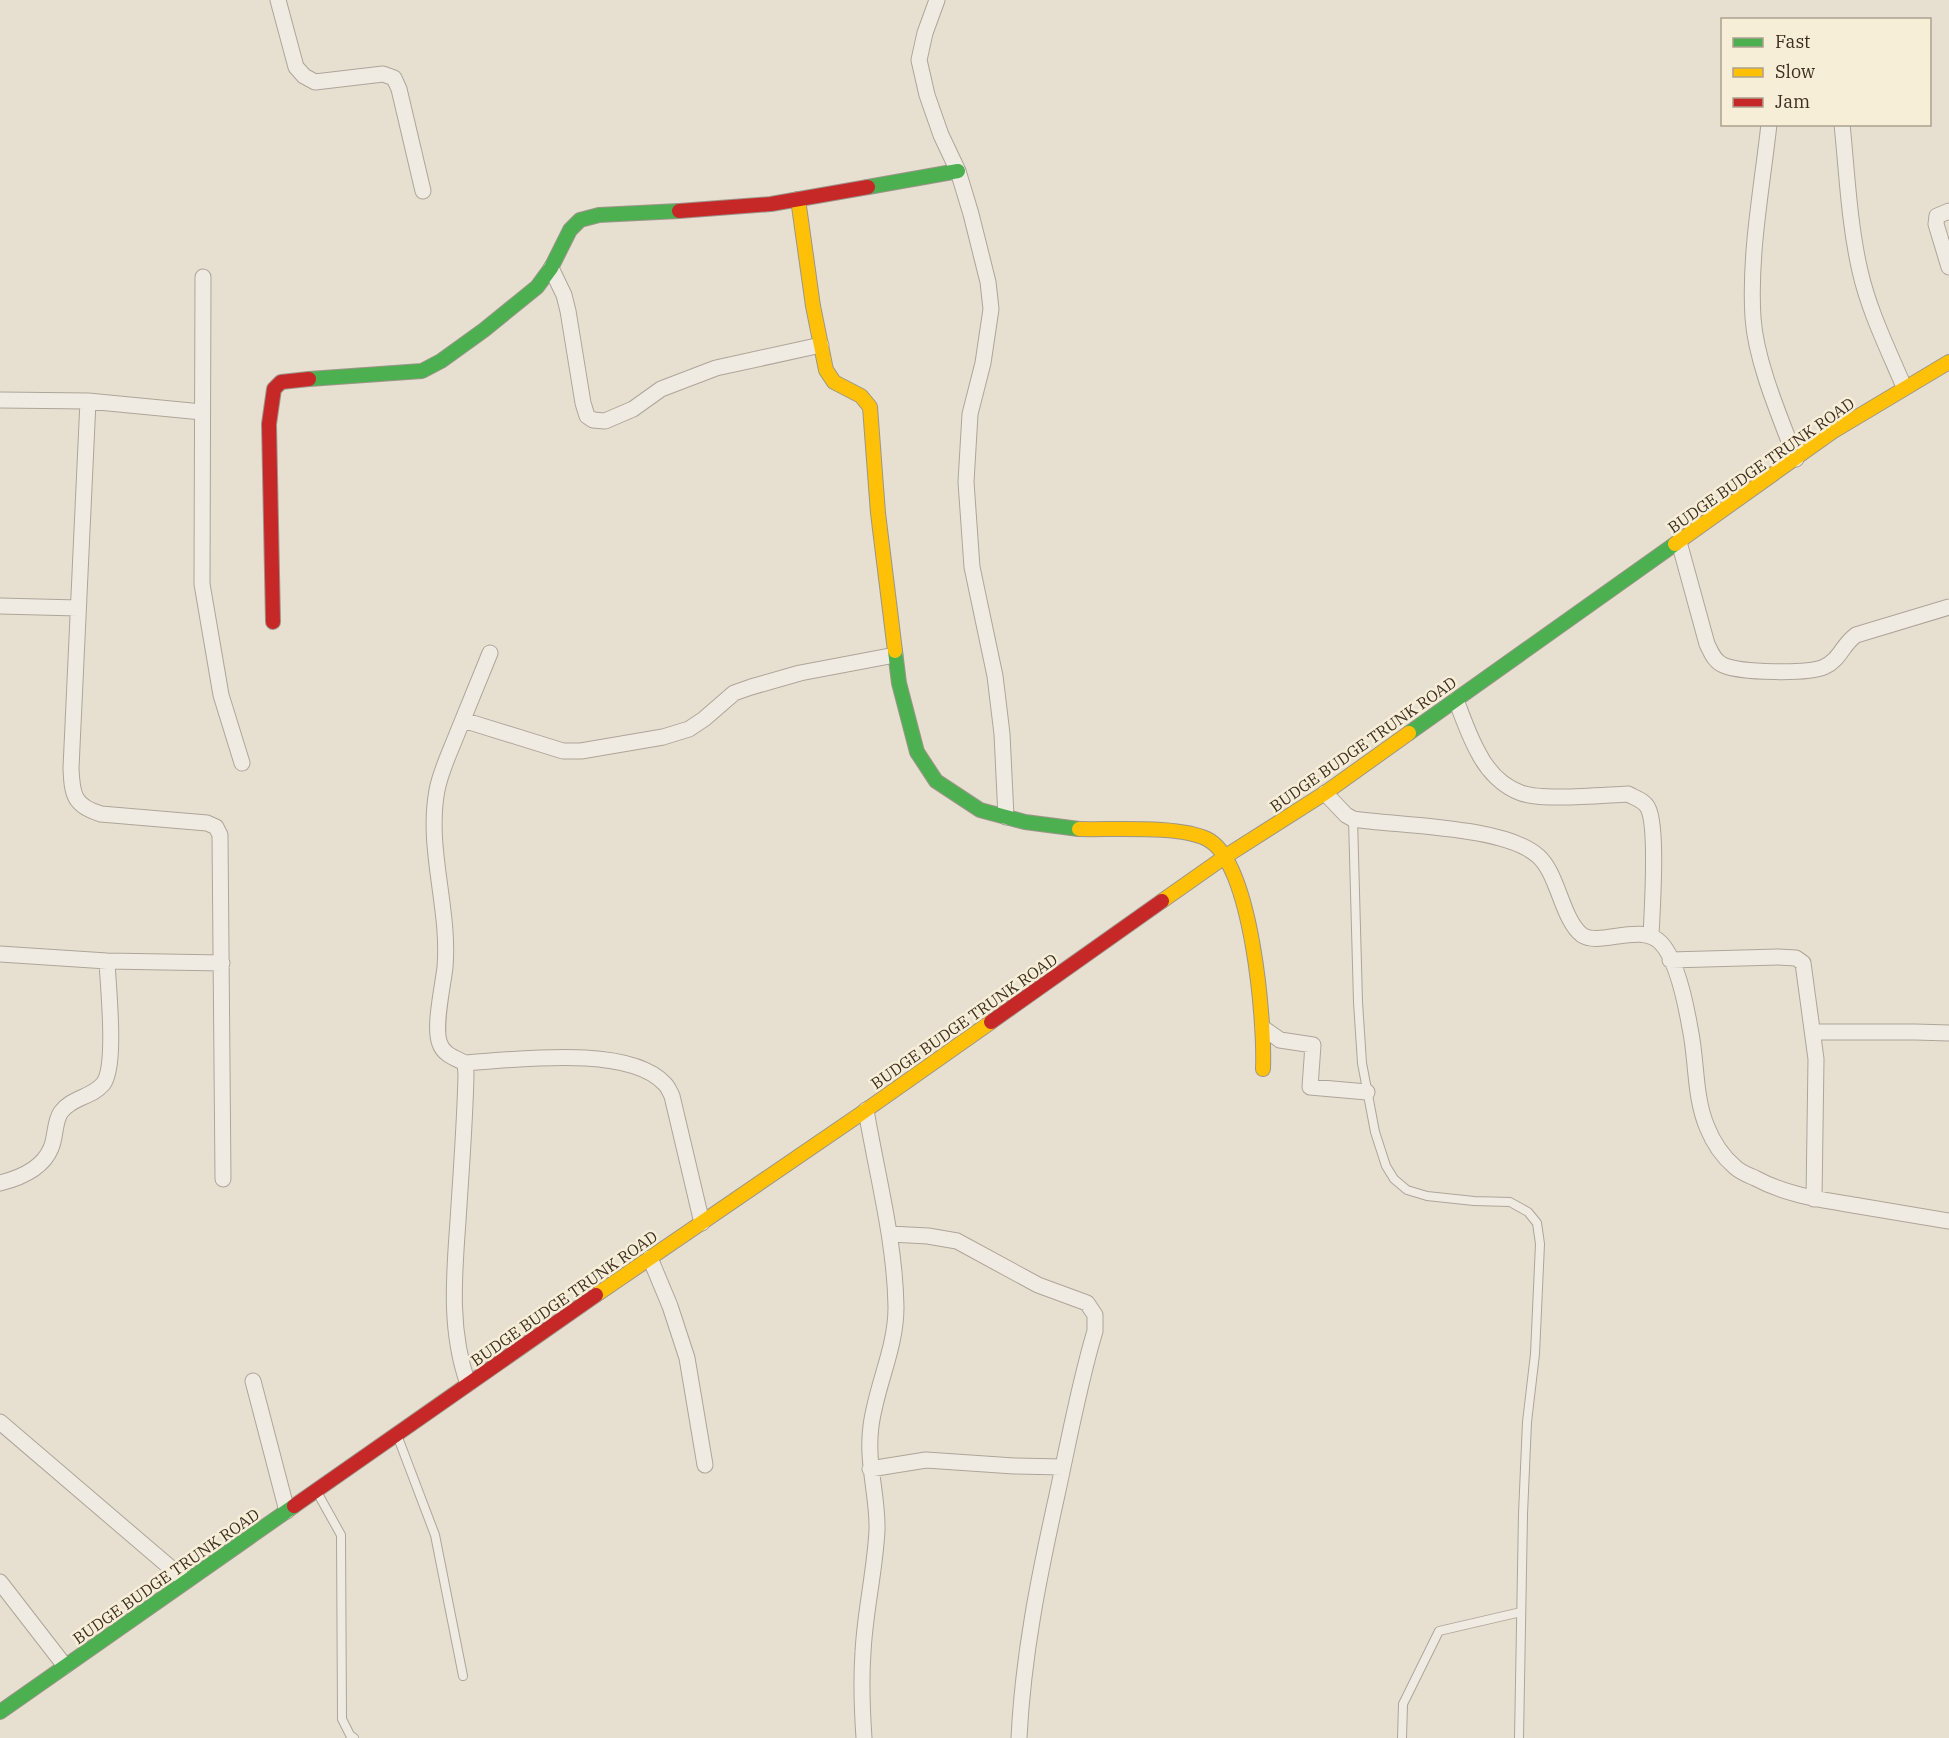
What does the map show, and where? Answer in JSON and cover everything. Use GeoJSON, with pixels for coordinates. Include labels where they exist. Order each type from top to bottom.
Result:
{"type":"FeatureCollection","features":[{"type":"Feature","properties":{"kind":"main road"},"geometry":{"type":"LineString","coordinates":[[273,622],[269,435],[274,389],[281,382],[422,371],[441,361],[484,330],[537,286],[551,268],[570,230],[580,220],[599,215],[736,208],[958,171]]}},
{"type":"Feature","properties":{"kind":"main road"},"geometry":{"type":"LineString","coordinates":[[798,199],[825,369],[830,378],[838,384],[865,397],[870,407],[878,513],[895,655],[899,683],[917,752],[936,781],[980,810],[1025,822],[1078,829],[1178,831],[1208,839],[1226,856],[1248,917],[1263,1028],[1263,1069]]}},
{"type":"Feature","properties":{"kind":"main road","name":"BUDGE BUDGE TRUNK ROAD"},"geometry":{"type":"LineString","coordinates":[[0,1712],[468,1384],[866,1110],[1226,856],[1325,793],[1832,432],[1949,362]]}},
{"type":"Feature","properties":{"kind":"street"},"geometry":{"type":"LineString","coordinates":[[278,0],[296,67],[304,76],[315,82],[383,74],[394,78],[399,89],[423,191]]}},
{"type":"Feature","properties":{"kind":"street"},"geometry":{"type":"LineString","coordinates":[[937,0],[925,33],[919,60],[927,94],[941,135],[958,171],[986,271],[991,309],[983,363],[970,414],[966,482],[972,567],[994,676],[1002,734],[1006,817]]}},
{"type":"Feature","properties":{"kind":"street"},"geometry":{"type":"LineString","coordinates":[[1769,126],[1753,270],[1753,320],[1763,367],[1796,459]]}},
{"type":"Feature","properties":{"kind":"street"},"geometry":{"type":"LineString","coordinates":[[1842,126],[1852,231],[1860,273],[1870,305],[1904,387]]}},
{"type":"Feature","properties":{"kind":"street"},"geometry":{"type":"LineString","coordinates":[[1949,211],[1937,216],[1936,224],[1949,267]]}},
{"type":"Feature","properties":{"kind":"street"},"geometry":{"type":"LineString","coordinates":[[551,268],[564,296],[583,403],[587,416],[593,420],[605,421],[622,415],[661,389],[716,368],[820,345]]}},
{"type":"Feature","properties":{"kind":"street"},"geometry":{"type":"LineString","coordinates":[[203,277],[202,584],[221,695],[242,764]]}},
{"type":"Feature","properties":{"kind":"street"},"geometry":{"type":"LineString","coordinates":[[0,400],[88,401],[202,412]]}},
{"type":"Feature","properties":{"kind":"street"},"geometry":{"type":"LineString","coordinates":[[88,401],[71,768],[72,790],[78,802],[88,811],[207,823],[216,827],[220,835],[223,1179]]}},
{"type":"Feature","properties":{"kind":"street"},"geometry":{"type":"LineString","coordinates":[[1679,542],[1707,644],[1713,657],[1721,664],[1735,670],[1822,668],[1838,656],[1846,643],[1856,635],[1949,607]]}},
{"type":"Feature","properties":{"kind":"street"},"geometry":{"type":"LineString","coordinates":[[0,606],[78,608]]}},
{"type":"Feature","properties":{"kind":"street"},"geometry":{"type":"LineString","coordinates":[[490,653],[442,772],[434,809],[434,830],[445,914],[446,940],[437,1032],[440,1046],[448,1056],[465,1062],[584,1057],[630,1066],[652,1074],[666,1085],[672,1096],[702,1223]]}},
{"type":"Feature","properties":{"kind":"street"},"geometry":{"type":"LineString","coordinates":[[463,720],[563,751],[581,751],[663,737],[689,729],[705,719],[734,693],[751,687],[800,673],[895,655]]}},
{"type":"Feature","properties":{"kind":"street"},"geometry":{"type":"LineString","coordinates":[[1456,700],[1478,754],[1492,773],[1507,786],[1523,794],[1545,796],[1628,794],[1641,800],[1648,808],[1653,828],[1651,936]]}},
{"type":"Feature","properties":{"kind":"street"},"geometry":{"type":"LineString","coordinates":[[1325,793],[1339,809],[1353,819],[1482,833],[1519,844],[1539,856],[1575,928],[1584,936],[1594,938],[1630,934],[1651,936],[1661,943],[1675,969],[1685,1005],[1693,1041],[1698,1091],[1706,1125],[1717,1148],[1736,1169],[1771,1187],[1814,1199],[1949,1221]]}},
{"type":"Feature","properties":{"kind":"street"},"geometry":{"type":"LineString","coordinates":[[0,954],[107,961],[222,963]]}},
{"type":"Feature","properties":{"kind":"street"},"geometry":{"type":"LineString","coordinates":[[1670,960],[1796,958],[1803,963],[1806,972],[1817,1080],[1814,1199]]}},
{"type":"Feature","properties":{"kind":"street"},"geometry":{"type":"LineString","coordinates":[[0,1183],[16,1179],[41,1164],[51,1148],[60,1114],[70,1102],[90,1094],[101,1086],[108,1076],[111,1060],[107,961]]}},
{"type":"Feature","properties":{"kind":"street"},"geometry":{"type":"LineString","coordinates":[[1263,1028],[1280,1040],[1313,1045],[1310,1087],[1367,1092]]}},
{"type":"Feature","properties":{"kind":"street"},"geometry":{"type":"LineString","coordinates":[[1813,1032],[1949,1034]]}},
{"type":"Feature","properties":{"kind":"street"},"geometry":{"type":"LineString","coordinates":[[465,1062],[465,1109],[453,1292],[456,1335],[461,1364],[468,1384]]}},
{"type":"Feature","properties":{"kind":"street"},"geometry":{"type":"LineString","coordinates":[[864,1738],[863,1651],[876,1559],[877,1526],[870,1469],[870,1427],[879,1387],[893,1345],[896,1309],[890,1234],[866,1110]]}},
{"type":"Feature","properties":{"kind":"street"},"geometry":{"type":"LineString","coordinates":[[890,1234],[928,1236],[957,1241],[1038,1285],[1087,1303],[1095,1316],[1095,1331],[1063,1467],[1034,1608],[1021,1691],[1018,1738]]}},
{"type":"Feature","properties":{"kind":"street"},"geometry":{"type":"LineString","coordinates":[[650,1258],[670,1306],[687,1358],[705,1465]]}},
{"type":"Feature","properties":{"kind":"street"},"geometry":{"type":"LineString","coordinates":[[253,1381],[288,1511]]}},
{"type":"Feature","properties":{"kind":"street"},"geometry":{"type":"LineString","coordinates":[[0,1422],[186,1581]]}},
{"type":"Feature","properties":{"kind":"street"},"geometry":{"type":"LineString","coordinates":[[870,1469],[926,1460],[1063,1467]]}},
{"type":"Feature","properties":{"kind":"street"},"geometry":{"type":"LineString","coordinates":[[0,1582],[64,1666]]}},
{"type":"Feature","properties":{"kind":"lane"},"geometry":{"type":"LineString","coordinates":[[1353,819],[1362,1063],[1374,1132],[1386,1166],[1394,1179],[1407,1190],[1427,1196],[1510,1202],[1528,1212],[1537,1223],[1540,1244],[1537,1315],[1527,1422],[1520,1738]]}},
{"type":"Feature","properties":{"kind":"lane"},"geometry":{"type":"LineString","coordinates":[[397,1435],[435,1535],[463,1676]]}},
{"type":"Feature","properties":{"kind":"lane"},"geometry":{"type":"LineString","coordinates":[[317,1491],[341,1535],[342,1719],[350,1736],[354,1738]]}},
{"type":"Feature","properties":{"kind":"lane"},"geometry":{"type":"LineString","coordinates":[[1402,1738],[1403,1704],[1439,1631],[1521,1612]]}},
{"type":"Feature","properties":{"kind":"traffic: fast"},"geometry":{"type":"LineString","coordinates":[[868,187],[958,171]]}},
{"type":"Feature","properties":{"kind":"traffic: fast"},"geometry":{"type":"LineString","coordinates":[[309,379],[422,371],[441,361],[484,330],[537,287],[551,268],[570,230],[580,220],[599,215],[679,211]]}},
{"type":"Feature","properties":{"kind":"traffic: fast"},"geometry":{"type":"LineString","coordinates":[[1409,733],[1675,544]]}},
{"type":"Feature","properties":{"kind":"traffic: fast"},"geometry":{"type":"LineString","coordinates":[[895,651],[899,683],[917,752],[936,781],[980,810],[1025,822],[1079,829]]}},
{"type":"Feature","properties":{"kind":"traffic: fast"},"geometry":{"type":"LineString","coordinates":[[0,1712],[294,1506]]}},
{"type":"Feature","properties":{"kind":"traffic: slow"},"geometry":{"type":"LineString","coordinates":[[798,199],[813,306],[826,370],[834,382],[861,396],[870,407],[878,513],[895,651]]}},
{"type":"Feature","properties":{"kind":"traffic: slow"},"geometry":{"type":"LineString","coordinates":[[1675,544],[1832,432],[1949,362]]}},
{"type":"Feature","properties":{"kind":"traffic: slow"},"geometry":{"type":"LineString","coordinates":[[1162,901],[1226,856],[1325,793],[1409,733]]}},
{"type":"Feature","properties":{"kind":"traffic: slow"},"geometry":{"type":"LineString","coordinates":[[1079,829],[1145,829],[1180,832],[1207,839],[1222,853],[1235,878],[1253,945],[1261,1016],[1263,1069]]}},
{"type":"Feature","properties":{"kind":"traffic: slow"},"geometry":{"type":"LineString","coordinates":[[596,1295],[991,1022]]}},
{"type":"Feature","properties":{"kind":"traffic: jam"},"geometry":{"type":"LineString","coordinates":[[679,211],[771,204],[868,187]]}},
{"type":"Feature","properties":{"kind":"traffic: jam"},"geometry":{"type":"LineString","coordinates":[[273,622],[269,424],[274,389],[281,382],[309,379]]}},
{"type":"Feature","properties":{"kind":"traffic: jam"},"geometry":{"type":"LineString","coordinates":[[991,1022],[1162,901]]}},
{"type":"Feature","properties":{"kind":"traffic: jam"},"geometry":{"type":"LineString","coordinates":[[294,1506],[596,1295]]}}]}
